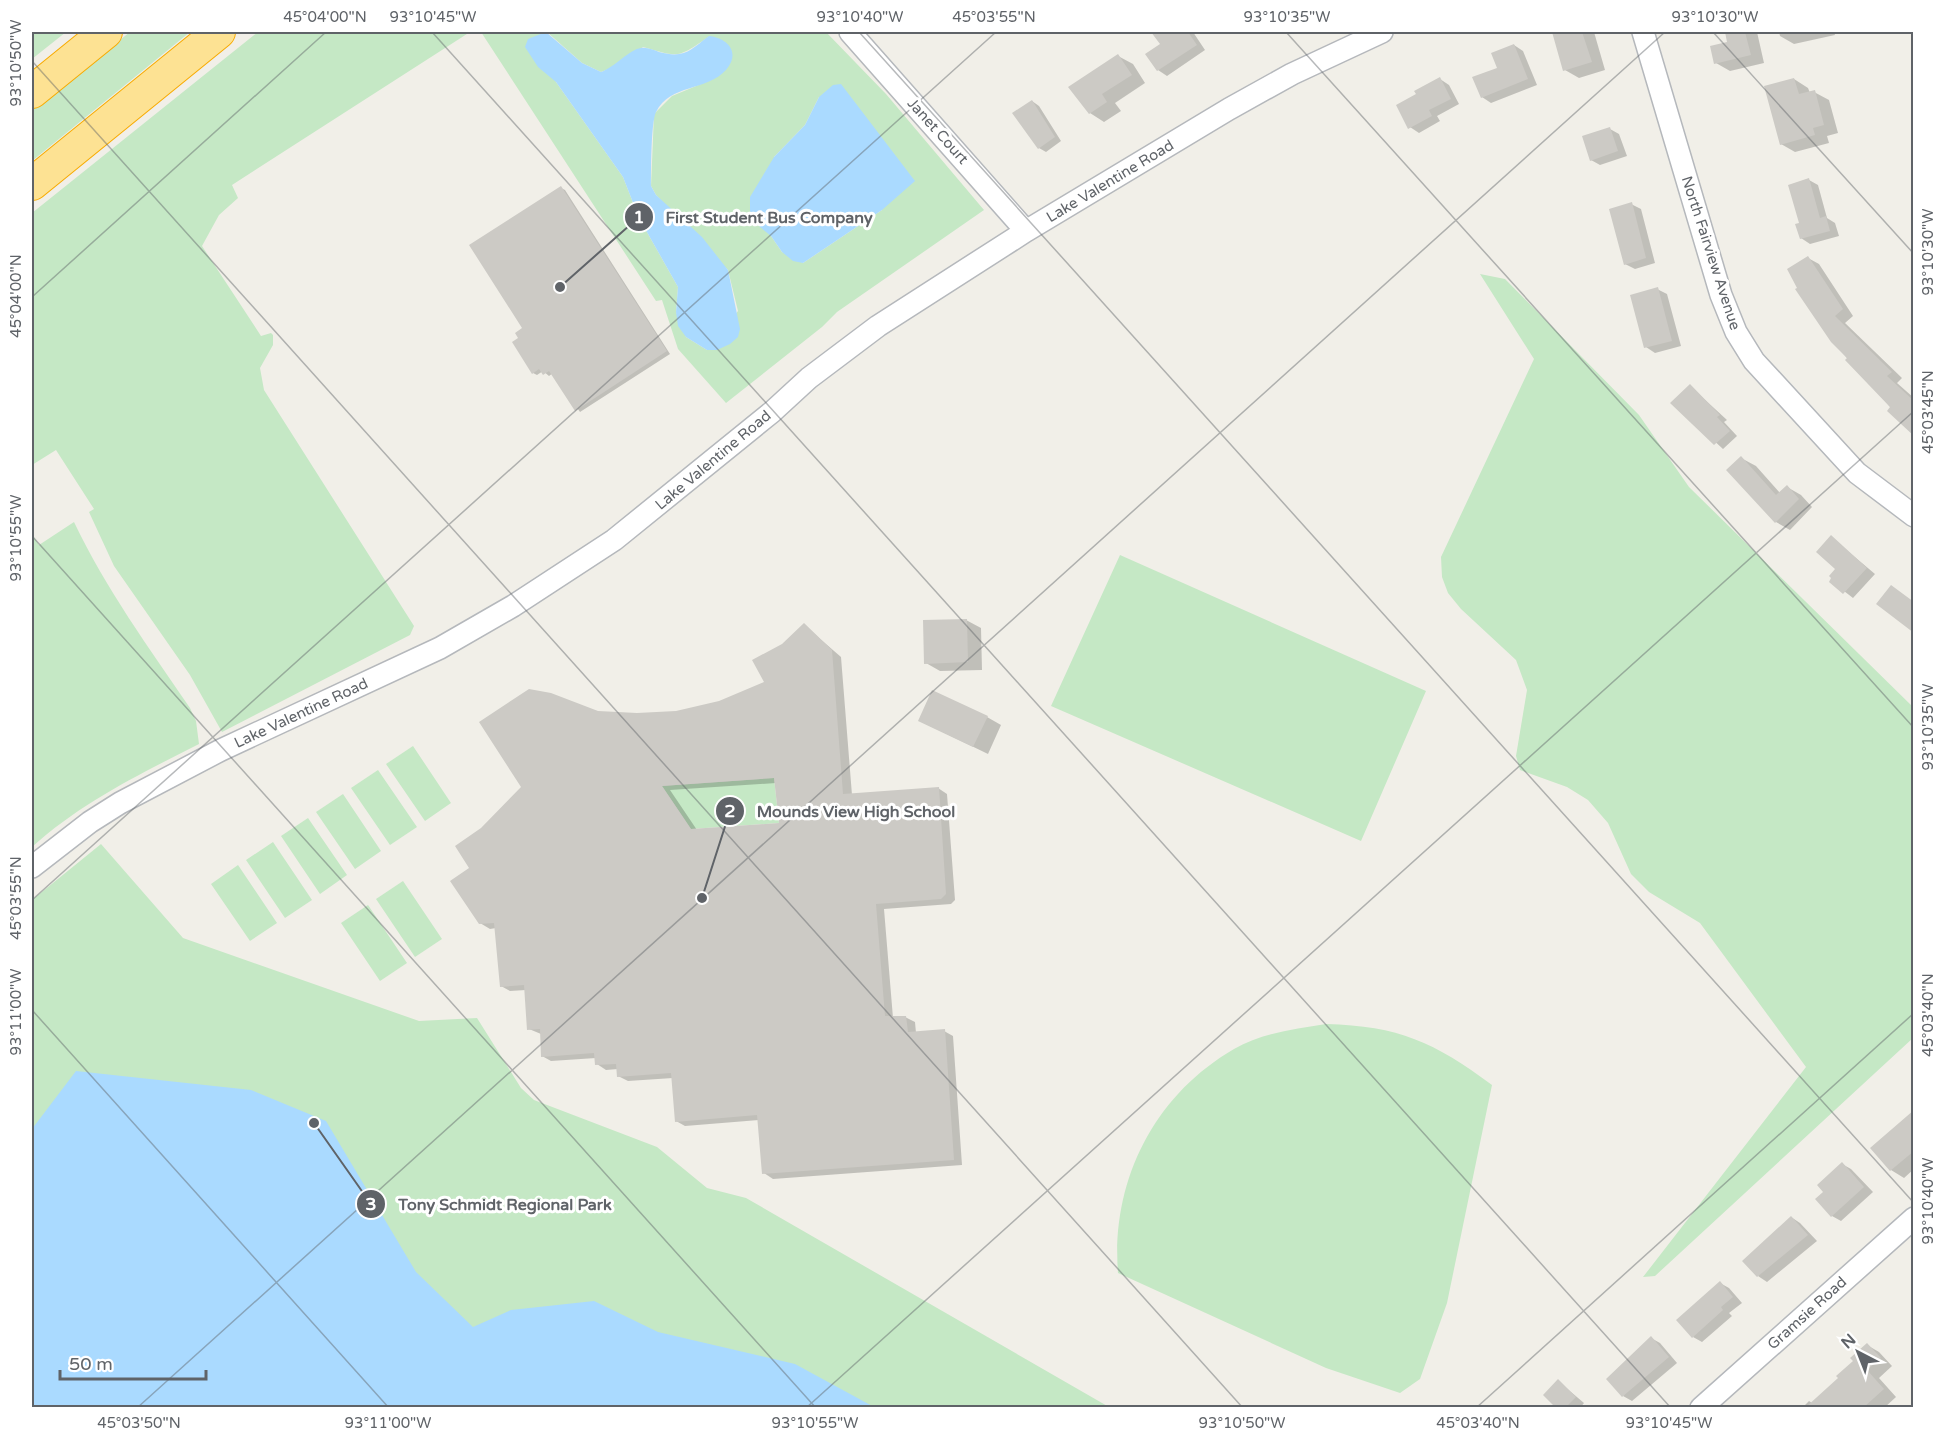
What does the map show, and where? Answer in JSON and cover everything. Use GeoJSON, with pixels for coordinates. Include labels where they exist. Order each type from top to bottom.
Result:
{"type":"FeatureCollection","features":[{"type":"Feature","properties":{"kind":"highway"},"geometry":{"type":"LineString","coordinates":[[32,81],[100,32]]}},
{"type":"Feature","properties":{"kind":"highway"},"geometry":{"type":"LineString","coordinates":[[32,92],[106,32]]}},
{"type":"Feature","properties":{"kind":"highway"},"geometry":{"type":"LineString","coordinates":[[32,184],[219,32]]}},
{"type":"Feature","properties":{"kind":"street","name":"Janet Court"},"geometry":{"type":"LineString","coordinates":[[850,32],[1026,231]]}},
{"type":"Feature","properties":{"kind":"street","name":"Lake Valentine Road"},"geometry":{"type":"LineString","coordinates":[[32,867],[90,822],[120,803],[221,750],[440,648],[575,567],[657,507],[845,349],[1026,231],[1292,74],[1382,32]]}},
{"type":"Feature","properties":{"kind":"street","name":"North Fairview Avenue"},"geometry":{"type":"LineString","coordinates":[[1643,32],[1722,295],[1736,332],[1754,361],[1857,474],[1914,516]]}},
{"type":"Feature","properties":{"kind":"street","name":"Gramsie Road"},"geometry":{"type":"LineString","coordinates":[[1701,1407],[1914,1218]]}},
{"type":"Feature","properties":{"kind":"green space"},"geometry":{"type":"Polygon","coordinates":[[[32,32],[66,32],[32,59],[32,32]]]}},
{"type":"Feature","properties":{"kind":"green space"},"geometry":{"type":"Polygon","coordinates":[[[130,32],[190,32],[32,161],[32,110],[130,32]]]}},
{"type":"Feature","properties":{"kind":"green space"},"geometry":{"type":"Polygon","coordinates":[[[258,32],[470,32],[232,185],[238,198],[219,215],[202,246],[261,336],[271,333],[273,335],[273,345],[260,368],[264,390],[414,626],[410,635],[222,732],[190,675],[114,566],[89,512],[94,509],[56,450],[32,465],[32,213],[258,32]]]}},
{"type":"Feature","properties":{"kind":"green space"},"geometry":{"type":"Polygon","coordinates":[[[481,32],[547,32],[826,32],[886,94],[984,210],[837,312],[822,327],[726,403],[678,349],[662,300],[656,301],[481,32]],[[547,32],[556,82],[623,177],[639,218],[678,287],[676,312],[686,337],[707,350],[738,311],[728,270],[656,195],[651,186],[654,114],[672,96],[713,79],[710,36],[691,49],[678,54],[643,47],[614,67],[601,72],[582,63],[547,32]],[[819,97],[805,125],[774,157],[771,236],[782,252],[803,263],[882,210],[819,97]]]}},
{"type":"Feature","properties":{"kind":"green space"},"geometry":{"type":"Polygon","coordinates":[[[1480,274],[1505,279],[1639,415],[1689,487],[1913,707],[1913,1038],[1655,1276],[1643,1277],[1806,1067],[1700,923],[1649,892],[1631,874],[1608,823],[1588,800],[1567,787],[1520,770],[1516,756],[1527,690],[1516,660],[1461,609],[1448,593],[1442,577],[1441,557],[1534,359],[1480,274]]]}},
{"type":"Feature","properties":{"kind":"green space"},"geometry":{"type":"Polygon","coordinates":[[[74,522],[114,594],[190,708],[196,721],[199,744],[133,778],[91,803],[32,847],[32,534],[39,545],[74,522]]]}},
{"type":"Feature","properties":{"kind":"green space"},"geometry":{"type":"Polygon","coordinates":[[[1120,555],[1426,691],[1361,841],[1051,706],[1120,555]]]}},
{"type":"Feature","properties":{"kind":"green space"},"geometry":{"type":"Polygon","coordinates":[[[413,746],[451,803],[425,821],[386,764],[413,746]]]}},
{"type":"Feature","properties":{"kind":"green space"},"geometry":{"type":"Polygon","coordinates":[[[378,770],[417,827],[390,845],[351,788],[378,770]]]}},
{"type":"Feature","properties":{"kind":"green space"},"geometry":{"type":"Polygon","coordinates":[[[774,778],[779,823],[691,829],[662,786],[774,778]]]}},
{"type":"Feature","properties":{"kind":"green space"},"geometry":{"type":"Polygon","coordinates":[[[343,794],[381,851],[355,869],[316,812],[343,794]]]}},
{"type":"Feature","properties":{"kind":"green space"},"geometry":{"type":"Polygon","coordinates":[[[308,818],[347,875],[320,894],[281,836],[308,818]]]}},
{"type":"Feature","properties":{"kind":"green space"},"geometry":{"type":"Polygon","coordinates":[[[273,842],[312,900],[285,918],[246,860],[273,842]]]}},
{"type":"Feature","properties":{"kind":"green space"},"geometry":{"type":"Polygon","coordinates":[[[101,844],[183,938],[419,1021],[477,1018],[521,1088],[534,1100],[657,1147],[707,1188],[746,1198],[1109,1407],[32,1407],[32,900],[101,844]]]}},
{"type":"Feature","properties":{"kind":"green space"},"geometry":{"type":"Polygon","coordinates":[[[238,865],[277,923],[250,941],[211,884],[238,865]]]}},
{"type":"Feature","properties":{"kind":"green space"},"geometry":{"type":"Polygon","coordinates":[[[403,881],[442,939],[415,957],[376,899],[403,881]]]}},
{"type":"Feature","properties":{"kind":"green space"},"geometry":{"type":"Polygon","coordinates":[[[368,905],[407,963],[380,981],[341,923],[368,905]]]}},
{"type":"Feature","properties":{"kind":"green space"},"geometry":{"type":"Polygon","coordinates":[[[1326,1024],[1375,1028],[1415,1039],[1452,1058],[1492,1085],[1447,1303],[1420,1379],[1400,1393],[1326,1368],[1118,1273],[1118,1239],[1122,1206],[1130,1175],[1143,1144],[1160,1117],[1181,1091],[1205,1068],[1234,1049],[1279,1032],[1326,1024]]]}},
{"type":"Feature","properties":{"kind":"water"},"geometry":{"type":"Polygon","coordinates":[[[546,32],[582,63],[601,72],[632,51],[641,48],[668,54],[681,54],[709,36],[722,40],[730,47],[732,58],[726,70],[718,77],[670,97],[656,112],[652,136],[651,186],[656,195],[702,237],[728,270],[740,329],[738,337],[730,344],[717,350],[707,350],[686,337],[678,326],[676,312],[678,287],[639,218],[623,177],[556,82],[538,67],[525,47],[528,39],[546,32]]]}},
{"type":"Feature","properties":{"kind":"water"},"geometry":{"type":"Polygon","coordinates":[[[841,84],[915,181],[882,210],[803,263],[793,261],[760,227],[750,211],[750,197],[774,157],[805,125],[819,97],[833,85],[841,84]]]}},
{"type":"Feature","properties":{"kind":"water"},"geometry":{"type":"Polygon","coordinates":[[[76,1071],[251,1090],[326,1121],[416,1272],[473,1327],[511,1310],[594,1301],[658,1332],[795,1364],[874,1407],[32,1407],[32,1129],[76,1071]]]}},
{"type":"Feature","properties":{"kind":"building"},"geometry":{"type":"Polygon","coordinates":[[[1151,32],[1188,32],[1197,45],[1157,71],[1145,54],[1160,44],[1151,32]]]}},
{"type":"Feature","properties":{"kind":"building"},"geometry":{"type":"Polygon","coordinates":[[[1552,32],[1582,32],[1592,62],[1563,71],[1552,32]]]}},
{"type":"Feature","properties":{"kind":"building"},"geometry":{"type":"Polygon","coordinates":[[[1725,32],[1745,32],[1751,55],[1714,64],[1710,46],[1727,42],[1725,32]]]}},
{"type":"Feature","properties":{"kind":"building"},"geometry":{"type":"Polygon","coordinates":[[[1514,44],[1528,79],[1481,98],[1472,77],[1497,68],[1491,53],[1514,44]]]}},
{"type":"Feature","properties":{"kind":"building"},"geometry":{"type":"Polygon","coordinates":[[[1118,54],[1132,75],[1102,94],[1107,102],[1089,114],[1068,87],[1118,54]]]}},
{"type":"Feature","properties":{"kind":"building"},"geometry":{"type":"Polygon","coordinates":[[[1440,77],[1451,99],[1429,110],[1432,116],[1408,129],[1396,105],[1416,94],[1414,91],[1440,77]]]}},
{"type":"Feature","properties":{"kind":"building"},"geometry":{"type":"Polygon","coordinates":[[[1794,78],[1799,94],[1815,90],[1824,125],[1813,128],[1815,135],[1780,145],[1764,86],[1794,78]]]}},
{"type":"Feature","properties":{"kind":"building"},"geometry":{"type":"Polygon","coordinates":[[[1032,100],[1055,137],[1038,149],[1012,113],[1032,100]]]}},
{"type":"Feature","properties":{"kind":"building"},"geometry":{"type":"Polygon","coordinates":[[[1610,127],[1618,151],[1590,161],[1582,136],[1610,127]]]}},
{"type":"Feature","properties":{"kind":"building"},"geometry":{"type":"Polygon","coordinates":[[[1809,178],[1820,218],[1826,216],[1830,231],[1800,239],[1795,224],[1799,223],[1788,185],[1809,178]]]}},
{"type":"Feature","properties":{"kind":"building"},"geometry":{"type":"Polygon","coordinates":[[[561,186],[667,351],[575,411],[549,371],[543,375],[539,369],[532,374],[512,342],[518,338],[515,333],[522,328],[469,245],[561,186]]]}},
{"type":"Feature","properties":{"kind":"building"},"geometry":{"type":"Polygon","coordinates":[[[1632,202],[1646,258],[1624,265],[1609,209],[1632,202]]]}},
{"type":"Feature","properties":{"kind":"building"},"geometry":{"type":"Polygon","coordinates":[[[1808,256],[1843,309],[1835,316],[1892,372],[1887,376],[1914,401],[1914,436],[1887,411],[1890,407],[1845,360],[1847,358],[1831,342],[1795,289],[1797,288],[1787,269],[1808,256]]]}},
{"type":"Feature","properties":{"kind":"building"},"geometry":{"type":"Polygon","coordinates":[[[1658,287],[1672,341],[1644,348],[1630,295],[1658,287]]]}},
{"type":"Feature","properties":{"kind":"building"},"geometry":{"type":"Polygon","coordinates":[[[1690,384],[1720,415],[1717,417],[1730,431],[1714,445],[1670,403],[1690,384]]]}},
{"type":"Feature","properties":{"kind":"building"},"geometry":{"type":"Polygon","coordinates":[[[1741,456],[1776,495],[1787,485],[1799,499],[1775,523],[1726,470],[1741,456]]]}},
{"type":"Feature","properties":{"kind":"building"},"geometry":{"type":"Polygon","coordinates":[[[1831,535],[1867,568],[1843,594],[1829,582],[1831,578],[1829,576],[1835,569],[1816,552],[1831,535]]]}},
{"type":"Feature","properties":{"kind":"building"},"geometry":{"type":"Polygon","coordinates":[[[1891,585],[1914,602],[1914,633],[1876,604],[1891,585]]]}},
{"type":"Feature","properties":{"kind":"building"},"geometry":{"type":"Polygon","coordinates":[[[967,619],[968,662],[924,664],[923,620],[967,619]]]}},
{"type":"Feature","properties":{"kind":"building"},"geometry":{"type":"Polygon","coordinates":[[[804,623],[832,650],[843,794],[939,787],[946,894],[941,899],[876,904],[885,1016],[906,1016],[908,1032],[945,1029],[954,1160],[762,1174],[757,1115],[675,1122],[671,1073],[617,1077],[616,1064],[595,1065],[594,1053],[541,1057],[540,1029],[527,1030],[524,985],[500,987],[494,923],[479,924],[450,881],[469,868],[455,846],[481,828],[521,787],[479,722],[529,689],[551,693],[598,711],[637,713],[676,711],[719,701],[764,682],[752,660],[782,644],[804,623]],[[774,778],[662,786],[691,829],[779,823],[774,778]]]}},
{"type":"Feature","properties":{"kind":"building"},"geometry":{"type":"Polygon","coordinates":[[[932,690],[988,716],[973,747],[918,721],[932,690]]]}},
{"type":"Feature","properties":{"kind":"building"},"geometry":{"type":"Polygon","coordinates":[[[1914,1110],[1914,1151],[1890,1171],[1870,1148],[1914,1110]]]}},
{"type":"Feature","properties":{"kind":"building"},"geometry":{"type":"Polygon","coordinates":[[[1842,1162],[1864,1187],[1831,1217],[1815,1199],[1823,1192],[1817,1185],[1842,1162]]]}},
{"type":"Feature","properties":{"kind":"building"},"geometry":{"type":"Polygon","coordinates":[[[1791,1216],[1808,1235],[1757,1277],[1742,1261],[1791,1216]]]}},
{"type":"Feature","properties":{"kind":"building"},"geometry":{"type":"Polygon","coordinates":[[[1720,1281],[1733,1297],[1721,1307],[1723,1310],[1692,1338],[1676,1320],[1720,1281]]]}},
{"type":"Feature","properties":{"kind":"building"},"geometry":{"type":"Polygon","coordinates":[[[1651,1336],[1669,1357],[1622,1397],[1606,1379],[1651,1336]]]}},
{"type":"Feature","properties":{"kind":"building"},"geometry":{"type":"Polygon","coordinates":[[[1867,1343],[1881,1358],[1867,1370],[1884,1389],[1864,1407],[1806,1407],[1838,1378],[1836,1376],[1853,1361],[1850,1358],[1867,1343]]]}},
{"type":"Feature","properties":{"kind":"building"},"geometry":{"type":"Polygon","coordinates":[[[1558,1379],[1576,1397],[1566,1407],[1555,1407],[1543,1395],[1558,1379]]]}},
{"type":"Feature","properties":{"kind":"place","name":"First Student Bus Company"},"geometry":{"type":"Point","coordinates":[560,287]}},
{"type":"Feature","properties":{"kind":"place","name":"Mounds View High School"},"geometry":{"type":"Point","coordinates":[702,898]}},
{"type":"Feature","properties":{"kind":"place","name":"Tony Schmidt Regional Park"},"geometry":{"type":"Point","coordinates":[314,1123]}}]}
